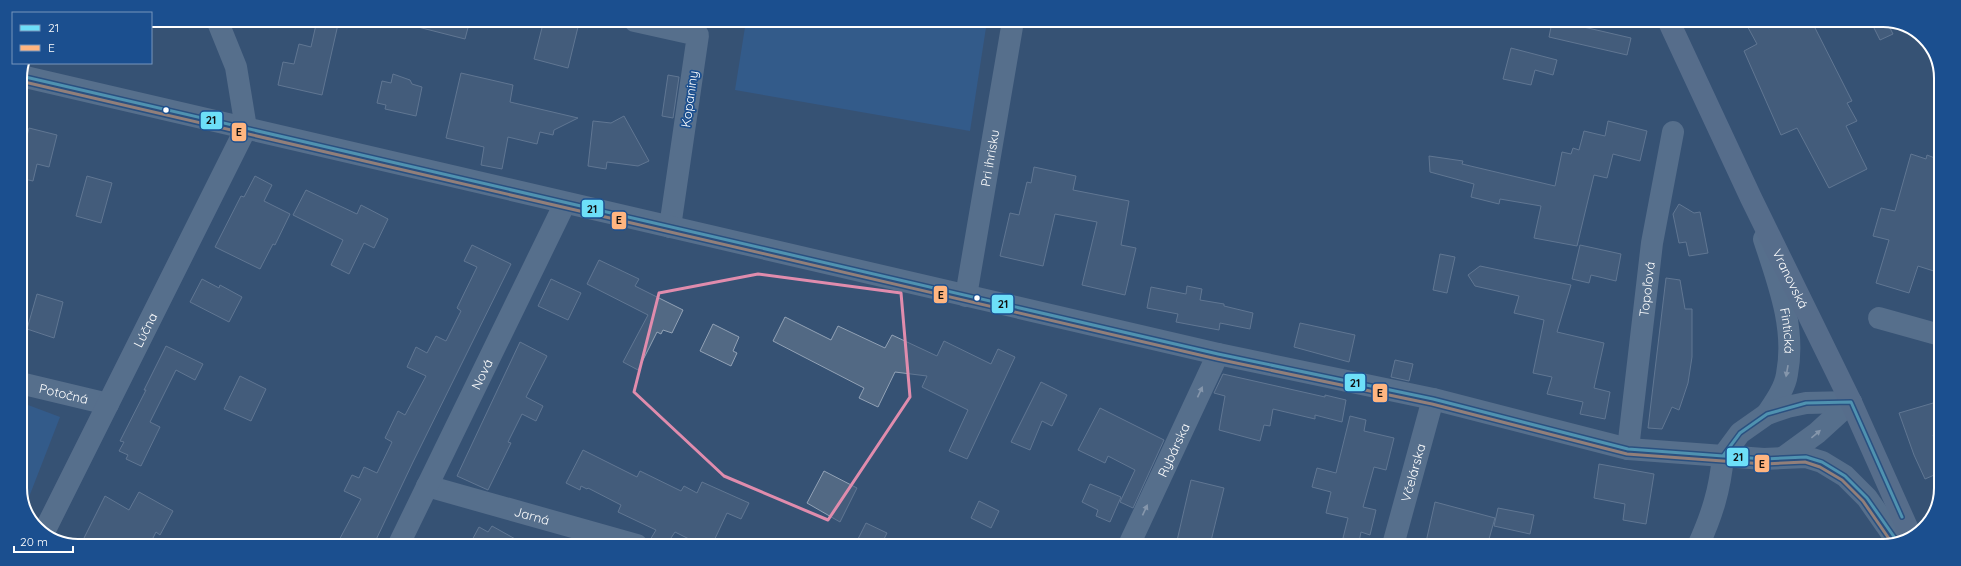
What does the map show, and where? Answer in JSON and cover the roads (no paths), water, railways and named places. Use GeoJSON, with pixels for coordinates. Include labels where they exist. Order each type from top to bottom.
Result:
{"type":"FeatureCollection","features":[{"type":"Feature","properties":{"kind":"main road","name":"Vranovská"},"geometry":{"type":"LineString","coordinates":[[1673,27],[1751,198],[1851,402],[1909,531]]}},
{"type":"Feature","properties":{"kind":"street"},"geometry":{"type":"LineString","coordinates":[[220,27],[236,67],[246,128]]}},
{"type":"Feature","properties":{"kind":"street","name":"Kopaniny"},"geometry":{"type":"LineString","coordinates":[[663,27],[698,35],[670,227]]}},
{"type":"Feature","properties":{"kind":"street","name":"Pri ihrisku"},"geometry":{"type":"LineString","coordinates":[[966,296],[1012,27]]}},
{"type":"Feature","properties":{"kind":"street"},"geometry":{"type":"LineString","coordinates":[[27,77],[1218,354],[1433,399],[1628,449],[1764,459],[1806,457],[1822,462],[1845,476],[1867,498],[1894,537]]}},
{"type":"Feature","properties":{"kind":"street","name":"Lúčna"},"geometry":{"type":"LineString","coordinates":[[46,527],[246,128]]}},
{"type":"Feature","properties":{"kind":"street","name":"Topoľová"},"geometry":{"type":"LineString","coordinates":[[1628,449],[1652,243],[1673,132]]}},
{"type":"Feature","properties":{"kind":"street","name":"Fintická"},"geometry":{"type":"LineString","coordinates":[[1751,198],[1779,287],[1790,342],[1787,375],[1781,391],[1767,414]]}},
{"type":"Feature","properties":{"kind":"street","name":"Nová"},"geometry":{"type":"LineString","coordinates":[[401,539],[565,203]]}},
{"type":"Feature","properties":{"kind":"street"},"geometry":{"type":"LineString","coordinates":[[1879,318],[1934,333]]}},
{"type":"Feature","properties":{"kind":"street","name":"Rybárska"},"geometry":{"type":"LineString","coordinates":[[1132,539],[1218,354]]}},
{"type":"Feature","properties":{"kind":"street","name":"Potočná"},"geometry":{"type":"LineString","coordinates":[[27,385],[108,404]]}},
{"type":"Feature","properties":{"kind":"street","name":"Včelárska"},"geometry":{"type":"LineString","coordinates":[[1395,539],[1433,399]]}},
{"type":"Feature","properties":{"kind":"street"},"geometry":{"type":"LineString","coordinates":[[1784,457],[1817,433],[1851,402]]}},
{"type":"Feature","properties":{"kind":"street","name":"Fintická"},"geometry":{"type":"LineString","coordinates":[[1723,456],[1740,433],[1767,414],[1787,406],[1806,403],[1851,402]]}},
{"type":"Feature","properties":{"kind":"street"},"geometry":{"type":"LineString","coordinates":[[1701,539],[1707,526],[1720,484],[1723,456]]}},
{"type":"Feature","properties":{"kind":"street","name":"Jarná"},"geometry":{"type":"LineString","coordinates":[[427,486],[616,539]]}}]}
